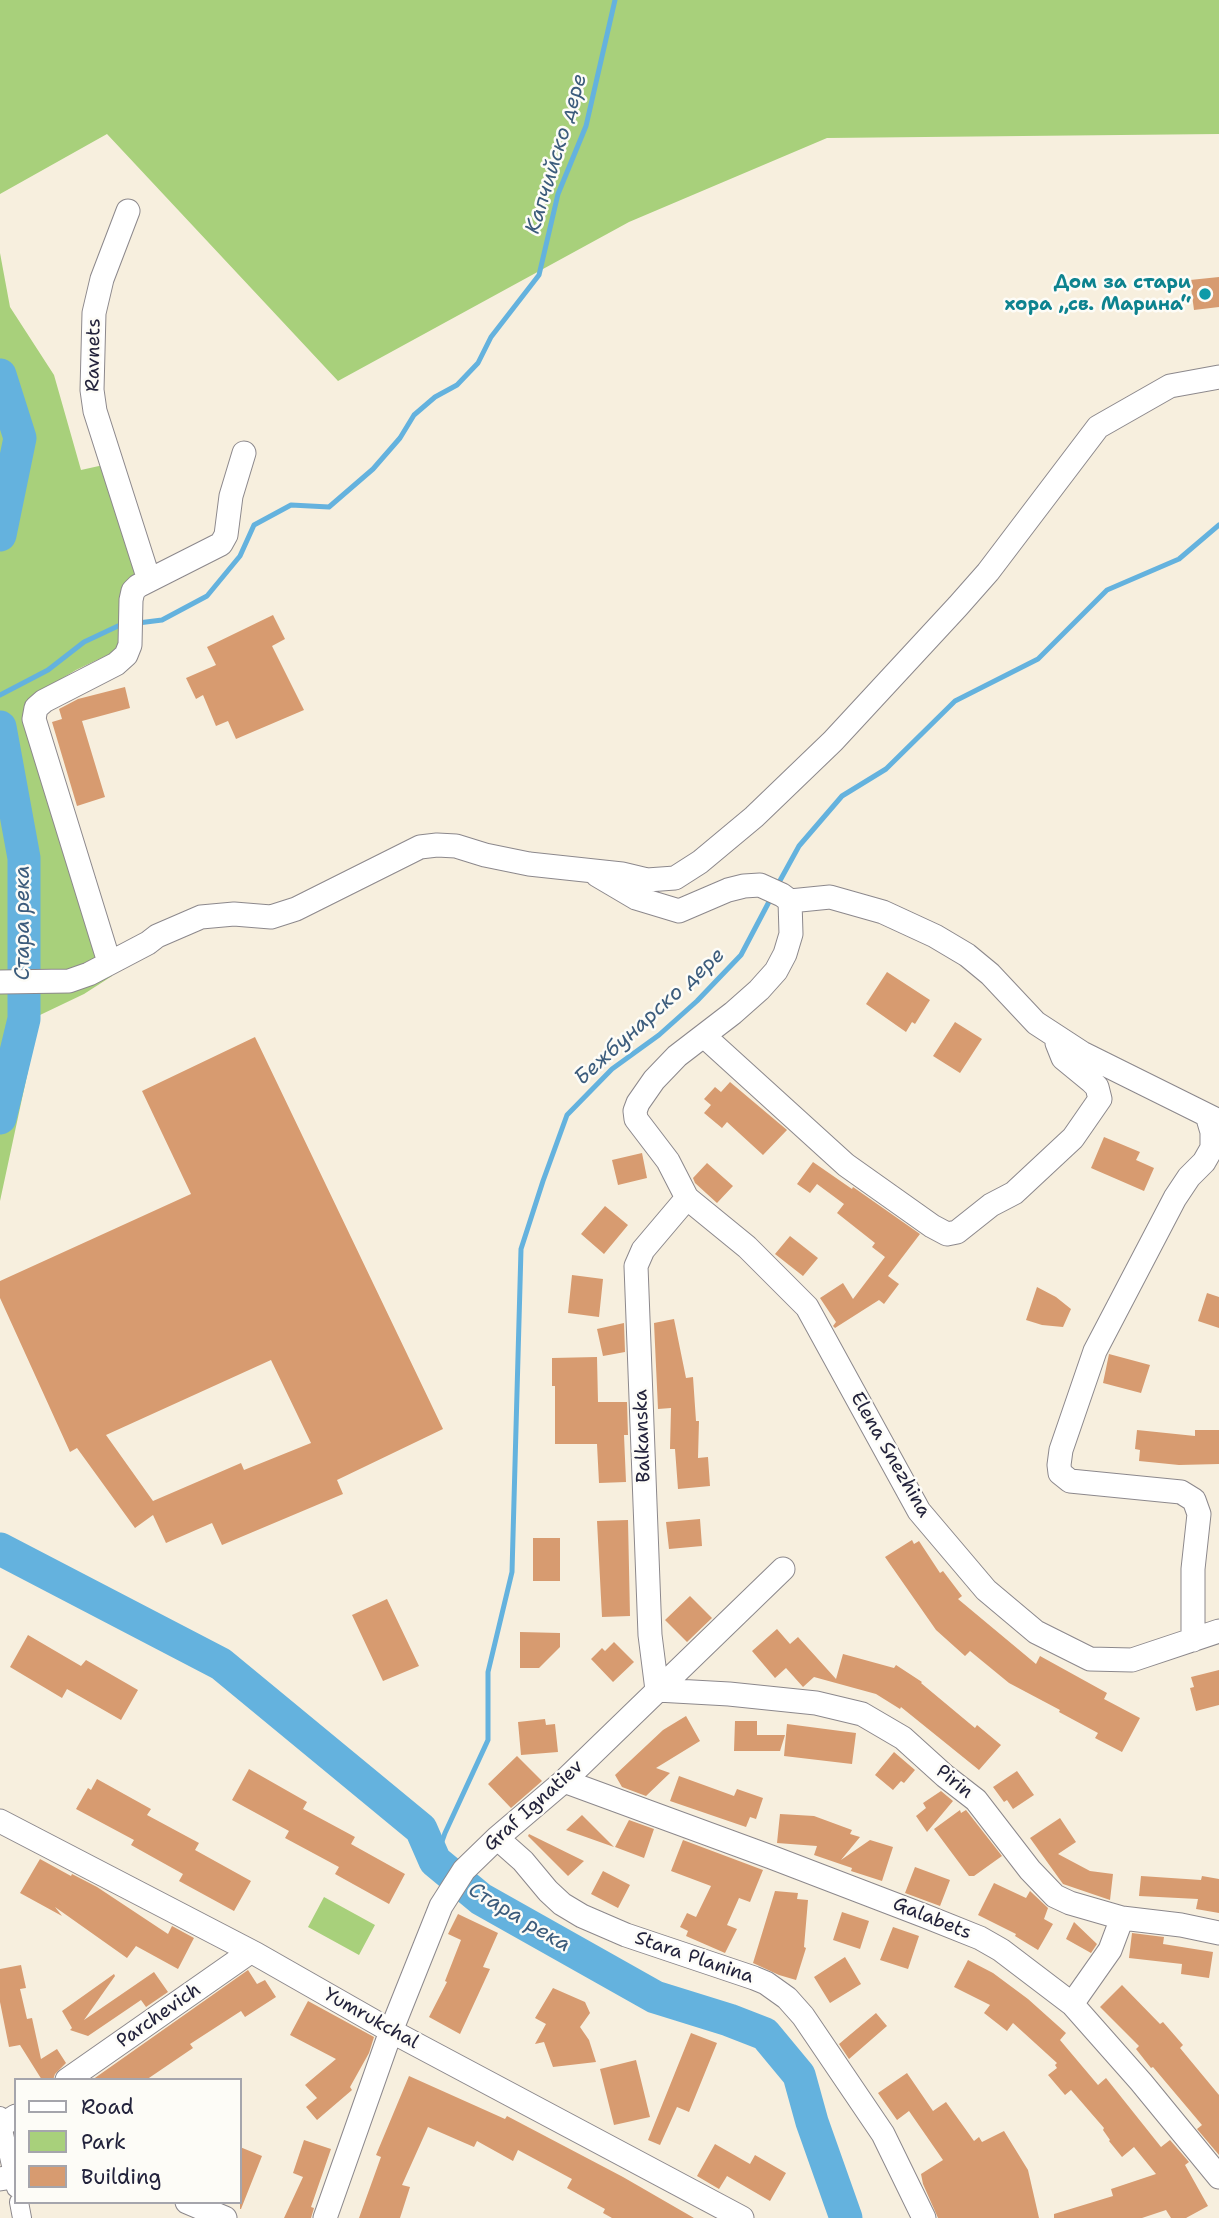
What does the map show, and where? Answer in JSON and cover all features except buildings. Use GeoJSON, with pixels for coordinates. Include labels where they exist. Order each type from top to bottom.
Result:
{"type":"FeatureCollection","features":[{"type":"Feature","properties":{"kind":"street","name":"Ravnets"},"geometry":{"type":"LineString","coordinates":[[128,211],[103,279],[94,313],[92,390],[95,411],[149,580]]}},
{"type":"Feature","properties":{"kind":"street"},"geometry":{"type":"LineString","coordinates":[[3,982],[69,981],[89,974],[157,936],[201,917],[234,914],[271,917],[296,909],[420,847],[456,846],[529,864],[564,866],[647,880],[675,878],[700,862],[754,817],[833,741],[988,572],[1098,427],[1170,386],[1219,377]]}},
{"type":"Feature","properties":{"kind":"street"},"geometry":{"type":"LineString","coordinates":[[109,962],[34,719],[36,708],[44,701],[116,664],[125,655],[130,645],[131,600],[133,591],[138,586],[221,544],[226,535],[231,496],[244,453]]}},
{"type":"Feature","properties":{"kind":"street"},"geometry":{"type":"LineString","coordinates":[[591,872],[636,898],[679,911],[728,890],[760,885],[786,898],[831,897],[883,912],[935,936],[967,955],[990,974],[1036,1023],[1082,1053],[1213,1118],[1212,1148],[1205,1162],[1189,1177],[1175,1198],[1095,1351],[1061,1450],[1059,1465],[1060,1473],[1069,1481],[1181,1492],[1194,1500],[1199,1514],[1193,1569],[1193,1640]]}},
{"type":"Feature","properties":{"kind":"street"},"geometry":{"type":"LineString","coordinates":[[786,898],[791,934],[776,971],[759,990],[704,1035],[846,1165],[947,1234],[957,1232],[991,1205],[1014,1193],[1073,1138],[1100,1099],[1100,1093],[1091,1081],[1063,1058],[1056,1046],[1057,1037]]}},
{"type":"Feature","properties":{"kind":"street","name":"Elena Snezhina"},"geometry":{"type":"LineString","coordinates":[[704,1035],[677,1056],[654,1080],[638,1103],[636,1119],[668,1161],[687,1198],[747,1247],[807,1307],[919,1511],[986,1590],[1036,1632],[1090,1659],[1132,1660],[1219,1631]]}},
{"type":"Feature","properties":{"kind":"street","name":"Balkanska"},"geometry":{"type":"LineString","coordinates":[[657,1690],[650,1635],[636,1266],[643,1250],[687,1198]]}},
{"type":"Feature","properties":{"kind":"street","name":"Graf Ignatiev"},"geometry":{"type":"LineString","coordinates":[[326,2218],[391,2031],[441,1906],[464,1870],[564,1781],[783,1569]]}},
{"type":"Feature","properties":{"kind":"street","name":"Pirin"},"geometry":{"type":"LineString","coordinates":[[657,1690],[816,1703],[862,1714],[903,1738],[976,1800],[1030,1870],[1055,1896],[1122,1918],[1219,1933]]}},
{"type":"Feature","properties":{"kind":"street","name":"Galabets"},"geometry":{"type":"LineString","coordinates":[[564,1781],[980,1938],[1024,1966],[1072,2004],[1219,2177]]}},
{"type":"Feature","properties":{"kind":"street","name":"Yumrukchal"},"geometry":{"type":"LineString","coordinates":[[0,1821],[250,1952],[391,2031],[742,2218]]}},
{"type":"Feature","properties":{"kind":"street","name":"Stara Planina"},"geometry":{"type":"LineString","coordinates":[[497,1838],[523,1861],[562,1904],[582,1916],[625,1935],[754,1978],[787,1998],[803,2015],[883,2134],[924,2218]]}},
{"type":"Feature","properties":{"kind":"street"},"geometry":{"type":"LineString","coordinates":[[1072,2004],[1110,1950],[1122,1918]]}},
{"type":"Feature","properties":{"kind":"street","name":"Parchevich"},"geometry":{"type":"LineString","coordinates":[[70,2078],[250,1952]]}},
{"type":"Feature","properties":{"kind":"street"},"geometry":{"type":"LineString","coordinates":[[8,2122],[10,2181]]}},
{"type":"Feature","properties":{"kind":"street"},"geometry":{"type":"LineString","coordinates":[[192,2204],[225,2218]]}},
{"type":"Feature","properties":{"kind":"green space"},"geometry":{"type":"Polygon","coordinates":[[[0,0],[1219,0],[1219,134],[827,138],[629,222],[338,381],[107,134],[0,194],[0,0]]]}},
{"type":"Feature","properties":{"kind":"green space"},"geometry":{"type":"Polygon","coordinates":[[[0,253],[10,307],[54,375],[81,470],[108,464],[143,556],[133,624],[116,651],[76,670],[36,694],[28,714],[36,763],[112,976],[84,994],[40,1015],[0,1201],[0,253]]]}},
{"type":"Feature","properties":{"kind":"green space"},"geometry":{"type":"Polygon","coordinates":[[[324,1897],[375,1925],[359,1955],[308,1927],[324,1897]]]}},
{"type":"Feature","properties":{"kind":"waterway","name":"Капчийско дере"},"geometry":{"type":"LineString","coordinates":[[138,623],[162,620],[207,596],[240,556],[254,525],[291,505],[329,507],[373,469],[400,438],[414,415],[435,397],[457,385],[478,363],[491,337],[539,275],[558,194],[586,126],[615,0]]}},
{"type":"Feature","properties":{"kind":"waterway","name":"Стара река"},"geometry":{"type":"LineString","coordinates":[[0,375],[20,438],[0,535]]}},
{"type":"Feature","properties":{"kind":"waterway","name":"Бежбунарско дере"},"geometry":{"type":"LineString","coordinates":[[777,886],[799,846],[842,796],[886,769],[955,701],[1038,659],[1107,590],[1179,559],[1219,525]]}},
{"type":"Feature","properties":{"kind":"waterway","name":"Капчийско дере"},"geometry":{"type":"LineString","coordinates":[[0,695],[48,670],[84,642],[124,625]]}},
{"type":"Feature","properties":{"kind":"waterway","name":"Стара река"},"geometry":{"type":"LineString","coordinates":[[0,727],[24,858],[24,1019],[0,1118]]}},
{"type":"Feature","properties":{"kind":"waterway","name":"Бежбунарско дере"},"geometry":{"type":"LineString","coordinates":[[435,1861],[488,1740],[488,1672],[512,1572],[521,1249],[543,1181],[567,1115],[612,1069],[659,1035],[697,1001],[741,955],[771,898]]}},
{"type":"Feature","properties":{"kind":"waterway","name":"Стара река"},"geometry":{"type":"LineString","coordinates":[[0,1549],[221,1664],[421,1829],[435,1861],[481,1899],[655,1997],[765,2034],[799,2075],[812,2122],[846,2218]]}},
{"type":"Feature","properties":{"kind":"place","name":"Дом за стари хора „св. Марина“"},"geometry":{"type":"Point","coordinates":[1205,294]}}]}
